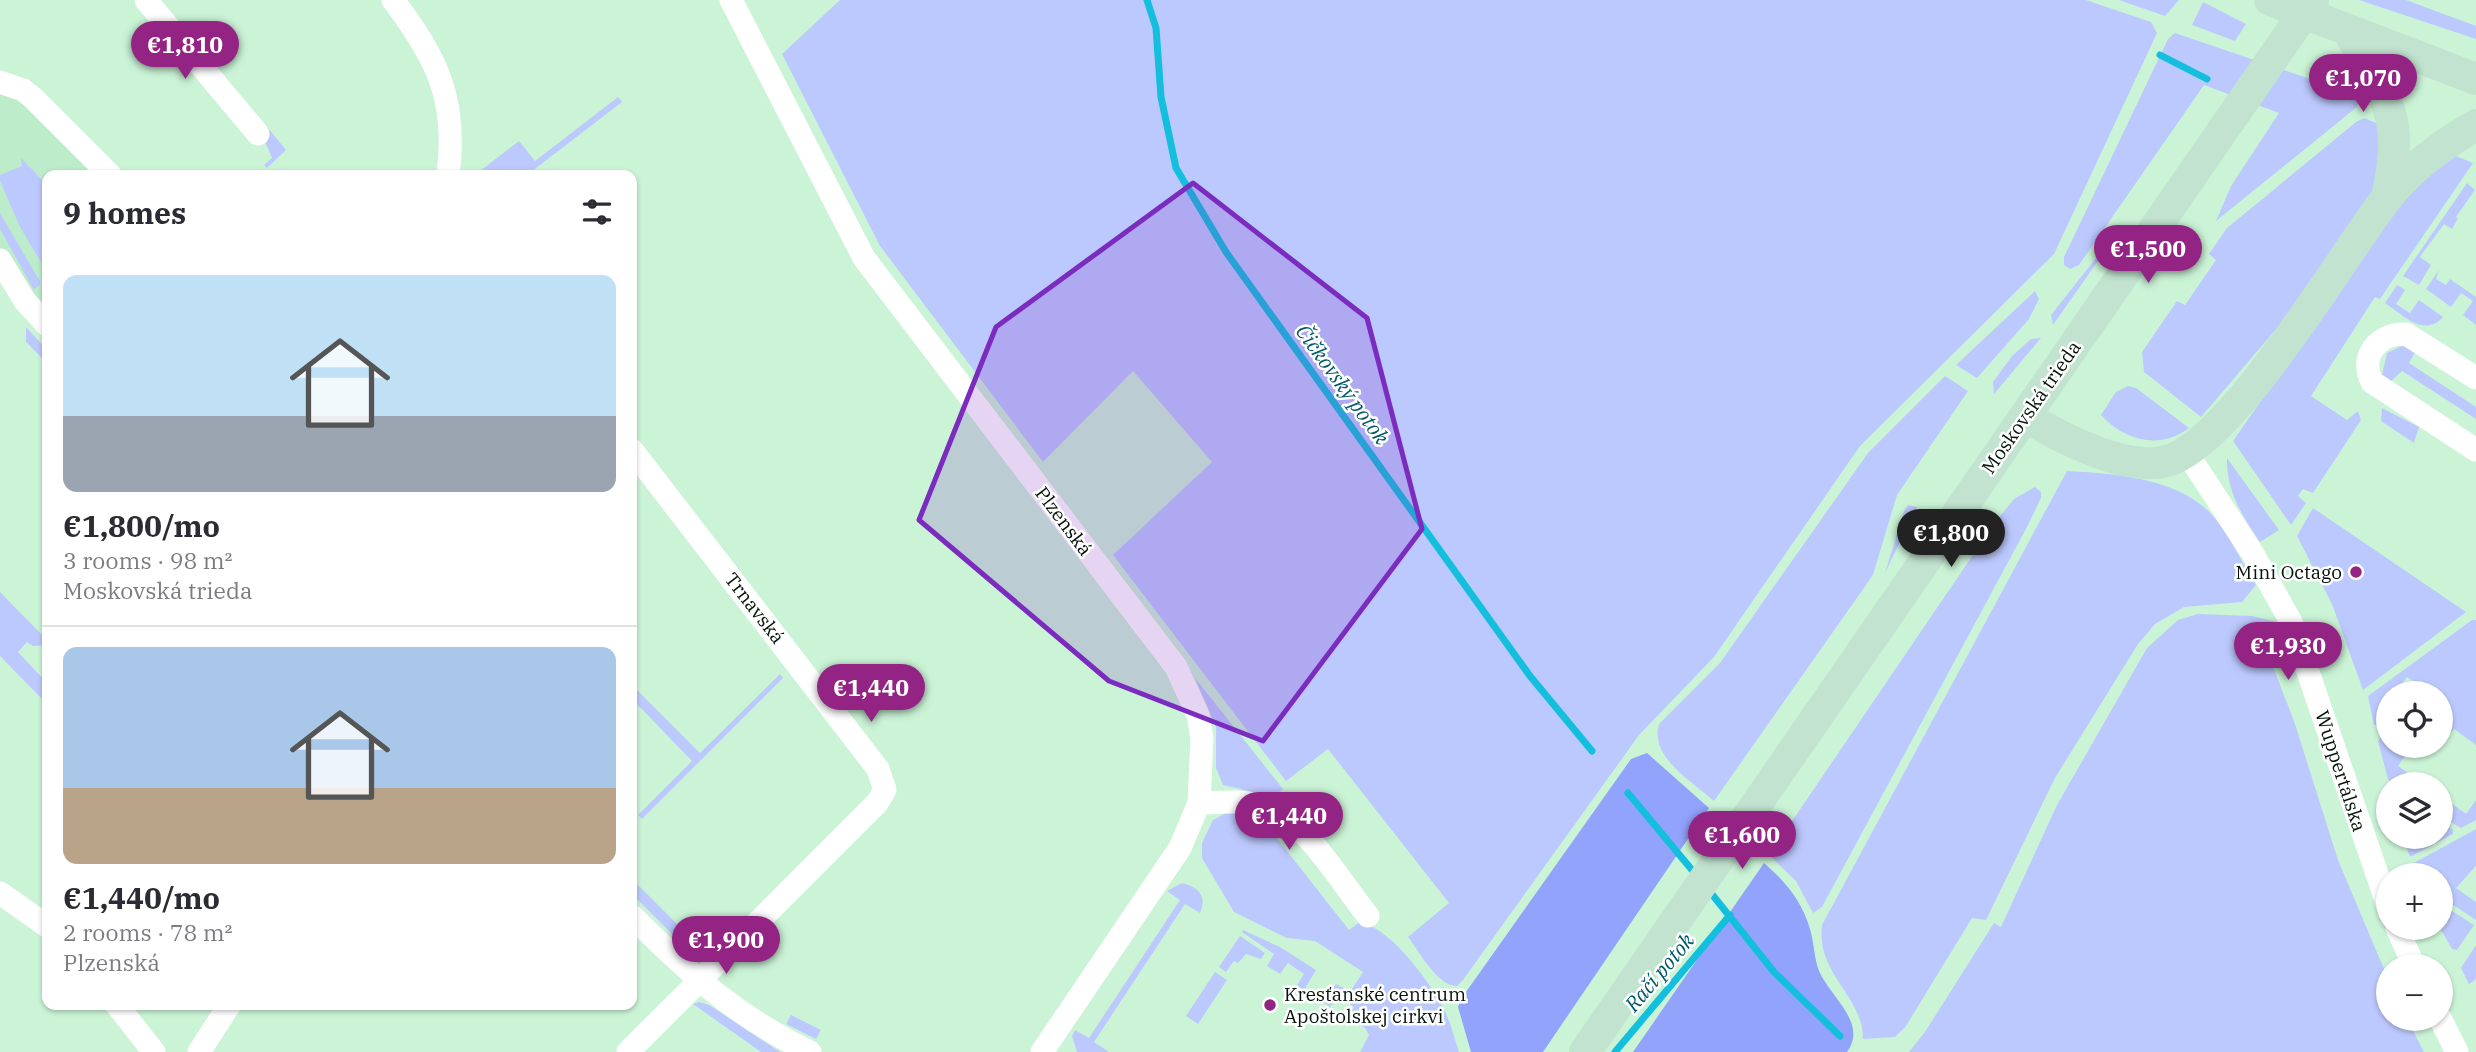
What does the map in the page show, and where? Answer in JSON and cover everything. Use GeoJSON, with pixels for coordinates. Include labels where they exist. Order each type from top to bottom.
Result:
{"type":"FeatureCollection","features":[{"type":"Feature","properties":{"kind":"street"},"geometry":{"type":"LineString","coordinates":[[146,0],[258,134]]}},
{"type":"Feature","properties":{"kind":"street"},"geometry":{"type":"LineString","coordinates":[[393,0],[422,38],[443,80],[451,136],[448,170]]}},
{"type":"Feature","properties":{"kind":"street","name":"Plzenská"},"geometry":{"type":"LineString","coordinates":[[731,0],[864,258],[1176,667],[1198,715],[1202,738],[1199,803],[1180,848],[1042,1052]]}},
{"type":"Feature","properties":{"kind":"street"},"geometry":{"type":"LineString","coordinates":[[2270,0],[2476,79]]}},
{"type":"Feature","properties":{"kind":"street","name":"Moskovská trieda"},"geometry":{"type":"LineString","coordinates":[[1585,1052],[2313,0]]}},
{"type":"Feature","properties":{"kind":"street"},"geometry":{"type":"LineString","coordinates":[[2349,32],[2394,119],[2397,150],[2387,197]]}},
{"type":"Feature","properties":{"kind":"street"},"geometry":{"type":"LineString","coordinates":[[0,82],[23,90],[33,98],[105,170]]}},
{"type":"Feature","properties":{"kind":"street"},"geometry":{"type":"LineString","coordinates":[[2025,416],[2073,442],[2128,461],[2165,462],[2187,453],[2221,422],[2291,336],[2387,197],[2429,156],[2476,125]]}},
{"type":"Feature","properties":{"kind":"street"},"geometry":{"type":"LineString","coordinates":[[2,270],[42,319]]}},
{"type":"Feature","properties":{"kind":"street"},"geometry":{"type":"LineString","coordinates":[[2476,378],[2406,334],[2383,338],[2372,349],[2367,362],[2372,383],[2476,450]]}},
{"type":"Feature","properties":{"kind":"street","name":"Wuppertálska"},"geometry":{"type":"LineString","coordinates":[[2187,453],[2253,554],[2291,622],[2376,871]]}},
{"type":"Feature","properties":{"kind":"street","name":"Trnavská"},"geometry":{"type":"LineString","coordinates":[[637,456],[878,769],[885,782],[885,790],[877,803],[698,983]]}},
{"type":"Feature","properties":{"kind":"street"},"geometry":{"type":"LineString","coordinates":[[1199,803],[1254,804],[1267,807],[1293,821],[1368,916]]}},
{"type":"Feature","properties":{"kind":"street"},"geometry":{"type":"LineString","coordinates":[[0,893],[42,922]]}},
{"type":"Feature","properties":{"kind":"street"},"geometry":{"type":"LineString","coordinates":[[637,921],[698,983],[756,1025],[810,1052]]}},
{"type":"Feature","properties":{"kind":"street"},"geometry":{"type":"LineString","coordinates":[[628,1052],[698,983]]}},
{"type":"Feature","properties":{"kind":"street"},"geometry":{"type":"LineString","coordinates":[[121,1010],[154,1052]]}},
{"type":"Feature","properties":{"kind":"street"},"geometry":{"type":"LineString","coordinates":[[199,1052],[226,1010]]}},
{"type":"Feature","properties":{"kind":"street"},"geometry":{"type":"LineString","coordinates":[[2446,1031],[2457,1052]]}},
{"type":"Feature","properties":{"kind":"highlighted area"},"geometry":{"type":"Polygon","coordinates":[[[1193,183],[1367,318],[1422,529],[1263,741],[1109,681],[919,520],[996,327],[1193,183]]]}},
{"type":"Feature","properties":{"kind":"shaded area"},"geometry":{"type":"Polygon","coordinates":[[[840,0],[2086,0],[2151,22],[2157,33],[2054,254],[1860,446],[1714,657],[1639,735],[1457,986],[1442,980],[1436,974],[1408,937],[1449,903],[1328,749],[1286,781],[1113,555],[1212,462],[1133,371],[1043,462],[880,246],[782,54],[840,0]]]}},
{"type":"Feature","properties":{"kind":"shaded area"},"geometry":{"type":"Polygon","coordinates":[[[2119,0],[2179,0],[2165,16],[2119,0]]]}},
{"type":"Feature","properties":{"kind":"shaded area"},"geometry":{"type":"Polygon","coordinates":[[[2359,0],[2406,0],[2476,26],[2476,39],[2359,0]]]}},
{"type":"Feature","properties":{"kind":"shaded area"},"geometry":{"type":"Polygon","coordinates":[[[2203,2],[2246,24],[2235,41],[2192,25],[2203,2]]]}},
{"type":"Feature","properties":{"kind":"shaded area"},"geometry":{"type":"Polygon","coordinates":[[[2175,33],[2354,94],[2358,99],[2357,107],[2216,221],[2231,186],[2279,113],[2204,85],[2079,265],[2070,269],[2064,265],[2064,257],[2168,39],[2175,33]]]}},
{"type":"Feature","properties":{"kind":"shaded area"},"geometry":{"type":"Polygon","coordinates":[[[0,82],[104,170],[42,170],[42,318],[0,260],[0,82]]]}},
{"type":"Feature","properties":{"kind":"shaded area"},"geometry":{"type":"Polygon","coordinates":[[[618,97],[622,102],[534,170],[481,170],[519,141],[535,161],[618,97]]]}},
{"type":"Feature","properties":{"kind":"shaded area"},"geometry":{"type":"Polygon","coordinates":[[[2364,118],[2386,127],[2385,172],[2308,292],[2201,417],[2144,372],[2142,352],[2177,301],[2185,305],[2216,260],[2209,254],[2227,228],[2364,118]]]}},
{"type":"Feature","properties":{"kind":"shaded area"},"geometry":{"type":"Polygon","coordinates":[[[267,127],[286,150],[267,168],[264,165],[272,158],[266,144],[267,127]]]}},
{"type":"Feature","properties":{"kind":"shaded area"},"geometry":{"type":"Polygon","coordinates":[[[2446,152],[2473,163],[2380,299],[2375,297],[2311,396],[2347,420],[2358,411],[2361,420],[2313,493],[2303,489],[2298,496],[2306,503],[2291,525],[2233,441],[2419,174],[2446,152]]]}},
{"type":"Feature","properties":{"kind":"shaded area"},"geometry":{"type":"Polygon","coordinates":[[[21,158],[42,180],[42,264],[20,227],[0,181],[0,175],[22,166],[21,158]]]}},
{"type":"Feature","properties":{"kind":"shaded area"},"geometry":{"type":"Polygon","coordinates":[[[2467,183],[2475,190],[2456,217],[2458,219],[2452,229],[2444,224],[2420,257],[2431,265],[2419,285],[2403,276],[2467,183]]]}},
{"type":"Feature","properties":{"kind":"shaded area"},"geometry":{"type":"Polygon","coordinates":[[[0,213],[41,283],[34,290],[0,229],[0,213]]]}},
{"type":"Feature","properties":{"kind":"shaded area"},"geometry":{"type":"Polygon","coordinates":[[[2105,251],[2053,325],[2051,315],[2100,253],[2105,251]]]}},
{"type":"Feature","properties":{"kind":"shaded area"},"geometry":{"type":"Polygon","coordinates":[[[2439,270],[2436,279],[2446,285],[2450,279],[2476,297],[2476,325],[2463,315],[2473,301],[2461,293],[2451,307],[2426,289],[2439,270]]]}},
{"type":"Feature","properties":{"kind":"shaded area"},"geometry":{"type":"Polygon","coordinates":[[[2397,285],[2405,290],[2396,304],[2410,313],[2419,300],[2443,317],[2436,323],[2421,325],[2399,313],[2385,303],[2397,285]]]}},
{"type":"Feature","properties":{"kind":"shaded area"},"geometry":{"type":"Polygon","coordinates":[[[2035,291],[2039,299],[2029,319],[1977,378],[1956,365],[2035,291]]]}},
{"type":"Feature","properties":{"kind":"shaded area"},"geometry":{"type":"Polygon","coordinates":[[[26,327],[42,345],[42,358],[26,342],[26,327]]]}},
{"type":"Feature","properties":{"kind":"shaded area"},"geometry":{"type":"Polygon","coordinates":[[[2041,338],[1994,394],[1993,382],[2012,356],[2031,339],[2041,338]]]}},
{"type":"Feature","properties":{"kind":"shaded area"},"geometry":{"type":"Polygon","coordinates":[[[2404,345],[2417,349],[2409,363],[2476,407],[2476,419],[2402,371],[2389,383],[2382,375],[2387,353],[2404,345]]]}},
{"type":"Feature","properties":{"kind":"shaded area"},"geometry":{"type":"Polygon","coordinates":[[[1945,376],[1968,391],[1897,495],[1873,575],[1714,801],[1666,758],[1660,747],[1659,724],[1720,663],[1868,453],[1945,376]]]}},
{"type":"Feature","properties":{"kind":"shaded area"},"geometry":{"type":"Polygon","coordinates":[[[2128,386],[2136,388],[2189,428],[2166,439],[2143,440],[2110,424],[2101,415],[2116,392],[2128,386]]]}},
{"type":"Feature","properties":{"kind":"shaded area"},"geometry":{"type":"Polygon","coordinates":[[[2382,408],[2419,427],[2414,443],[2381,421],[2382,408]]]}},
{"type":"Feature","properties":{"kind":"shaded area"},"geometry":{"type":"Polygon","coordinates":[[[2227,458],[2279,530],[2260,542],[2232,492],[2227,458]]]}},
{"type":"Feature","properties":{"kind":"shaded area"},"geometry":{"type":"Polygon","coordinates":[[[2067,471],[2145,480],[2164,485],[2199,503],[2219,524],[2256,585],[2242,602],[2184,607],[2155,624],[2138,644],[2055,778],[1986,920],[1972,918],[1906,1026],[1895,1037],[1863,1039],[1856,1010],[1826,958],[1822,925],[2067,471]]]}},
{"type":"Feature","properties":{"kind":"shaded area"},"geometry":{"type":"Polygon","coordinates":[[[2035,487],[2041,492],[2041,498],[2027,527],[1822,907],[1813,913],[1796,881],[1769,855],[1996,521],[2014,499],[2035,487]]]}},
{"type":"Feature","properties":{"kind":"shaded area"},"geometry":{"type":"Polygon","coordinates":[[[1908,505],[1917,507],[1885,573],[1904,511],[1908,505]]]}},
{"type":"Feature","properties":{"kind":"shaded area"},"geometry":{"type":"Polygon","coordinates":[[[2313,508],[2466,612],[2363,690],[2332,604],[2297,536],[2313,508]]]}},
{"type":"Feature","properties":{"kind":"shaded area"},"geometry":{"type":"Polygon","coordinates":[[[0,592],[42,635],[42,645],[33,646],[27,642],[18,652],[42,678],[42,699],[0,656],[0,592]]]}},
{"type":"Feature","properties":{"kind":"shaded area"},"geometry":{"type":"Polygon","coordinates":[[[2198,614],[2252,616],[2276,622],[2259,630],[2295,724],[2338,860],[2378,954],[2376,1031],[2413,1031],[2424,1052],[1909,1052],[1925,1032],[1994,923],[2001,927],[2057,805],[2147,648],[2178,620],[2198,614]]]}},
{"type":"Feature","properties":{"kind":"shaded area"},"geometry":{"type":"Polygon","coordinates":[[[2472,620],[2476,620],[2476,745],[2453,730],[2453,681],[2413,681],[2407,677],[2404,681],[2389,681],[2472,620]]]}},
{"type":"Feature","properties":{"kind":"shaded area"},"geometry":{"type":"Polygon","coordinates":[[[780,674],[783,678],[642,819],[638,815],[692,761],[637,704],[637,690],[700,753],[780,674]]]}},
{"type":"Feature","properties":{"kind":"shaded area"},"geometry":{"type":"Polygon","coordinates":[[[1195,678],[1283,789],[1274,797],[1223,785],[1216,768],[1216,727],[1195,678]]]}},
{"type":"Feature","properties":{"kind":"shaded area"},"geometry":{"type":"Polygon","coordinates":[[[2376,690],[2376,725],[2374,725],[2368,696],[2376,690]]]}},
{"type":"Feature","properties":{"kind":"shaded area"},"geometry":{"type":"Polygon","coordinates":[[[1647,753],[1709,808],[1543,1052],[1471,1052],[1458,1007],[1461,999],[1631,759],[1647,753]]]}},
{"type":"Feature","properties":{"kind":"shaded area"},"geometry":{"type":"Polygon","coordinates":[[[2382,758],[2404,758],[2398,766],[2407,772],[2386,772],[2382,758]]]}},
{"type":"Feature","properties":{"kind":"shaded area"},"geometry":{"type":"Polygon","coordinates":[[[2476,800],[2476,820],[2461,828],[2453,823],[2453,804],[2466,814],[2476,800]]]}},
{"type":"Feature","properties":{"kind":"shaded area"},"geometry":{"type":"Polygon","coordinates":[[[1252,811],[1287,829],[1276,837],[1349,930],[1360,922],[1372,926],[1407,956],[1445,1011],[1459,1052],[1360,1052],[1369,1035],[1365,1028],[1348,1017],[1354,1007],[1338,996],[1330,1007],[1323,1002],[1336,984],[1350,992],[1363,972],[1315,941],[1287,938],[1234,912],[1202,858],[1202,843],[1213,820],[1228,812],[1252,811]]]}},
{"type":"Feature","properties":{"kind":"shaded area"},"geometry":{"type":"Polygon","coordinates":[[[2476,829],[2476,866],[2456,888],[2476,902],[2476,920],[2453,905],[2453,863],[2414,863],[2439,849],[2453,849],[2453,842],[2476,829]]]}},
{"type":"Feature","properties":{"kind":"shaded area"},"geometry":{"type":"Polygon","coordinates":[[[2407,849],[2425,849],[2410,857],[2407,849]]]}},
{"type":"Feature","properties":{"kind":"shaded area"},"geometry":{"type":"Polygon","coordinates":[[[1764,863],[1792,892],[1807,919],[1819,971],[1851,1021],[1852,1041],[1847,1052],[1633,1052],[1764,863]]]}},
{"type":"Feature","properties":{"kind":"shaded area"},"geometry":{"type":"Polygon","coordinates":[[[1182,883],[1200,893],[1203,902],[1200,913],[1185,904],[1094,1042],[1109,1052],[1077,1052],[1072,1036],[1075,1030],[1089,1038],[1180,900],[1167,891],[1182,883]]]}},
{"type":"Feature","properties":{"kind":"shaded area"},"geometry":{"type":"Polygon","coordinates":[[[637,884],[707,954],[696,955],[637,899],[637,884]]]}},
{"type":"Feature","properties":{"kind":"shaded area"},"geometry":{"type":"Polygon","coordinates":[[[2453,912],[2474,925],[2457,950],[2452,949],[2447,940],[2453,940],[2453,912]]]}},
{"type":"Feature","properties":{"kind":"shaded area"},"geometry":{"type":"Polygon","coordinates":[[[1243,930],[1280,947],[1316,970],[1304,990],[1297,985],[1304,974],[1288,963],[1280,974],[1267,966],[1274,954],[1242,932],[1243,930]]]}},
{"type":"Feature","properties":{"kind":"shaded area"},"geometry":{"type":"Polygon","coordinates":[[[1240,936],[1265,953],[1261,959],[1246,954],[1238,963],[1234,961],[1226,972],[1219,967],[1240,936]]]}},
{"type":"Feature","properties":{"kind":"shaded area"},"geometry":{"type":"Polygon","coordinates":[[[2476,945],[2476,979],[2469,984],[2461,968],[2476,945]]]}},
{"type":"Feature","properties":{"kind":"shaded area"},"geometry":{"type":"Polygon","coordinates":[[[1215,972],[1227,980],[1198,1024],[1186,1016],[1215,972]]]}},
{"type":"Feature","properties":{"kind":"shaded area"},"geometry":{"type":"Polygon","coordinates":[[[699,1002],[709,1005],[780,1052],[761,1052],[693,1004],[699,1002]]]}},
{"type":"Feature","properties":{"kind":"shaded area"},"geometry":{"type":"Polygon","coordinates":[[[791,1015],[821,1030],[816,1039],[786,1024],[791,1015]]]}},
{"type":"Feature","properties":{"kind":"waterway","name":"Čičkovský potok"},"geometry":{"type":"LineString","coordinates":[[1147,0],[1156,28],[1161,97],[1176,168],[1226,252],[1530,676],[1592,751]]}},
{"type":"Feature","properties":{"kind":"waterway"},"geometry":{"type":"LineString","coordinates":[[2160,55],[2207,79]]}},
{"type":"Feature","properties":{"kind":"waterway","name":"Čičkovský potok"},"geometry":{"type":"LineString","coordinates":[[1628,793],[1697,876]]}},
{"type":"Feature","properties":{"kind":"waterway","name":"Čičkovský potok"},"geometry":{"type":"LineString","coordinates":[[1707,888],[1774,972],[1840,1036]]}},
{"type":"Feature","properties":{"kind":"waterway","name":"Račí potok"},"geometry":{"type":"LineString","coordinates":[[1615,1052],[1730,915]]}},
{"type":"Feature","properties":{"kind":"place","name":"Mini Octago"},"geometry":{"type":"Point","coordinates":[2356,572]}},
{"type":"Feature","properties":{"kind":"place","name":"Kresťanské centrum Apoštolskej cirkvi"},"geometry":{"type":"Point","coordinates":[1270,1005]}}]}
